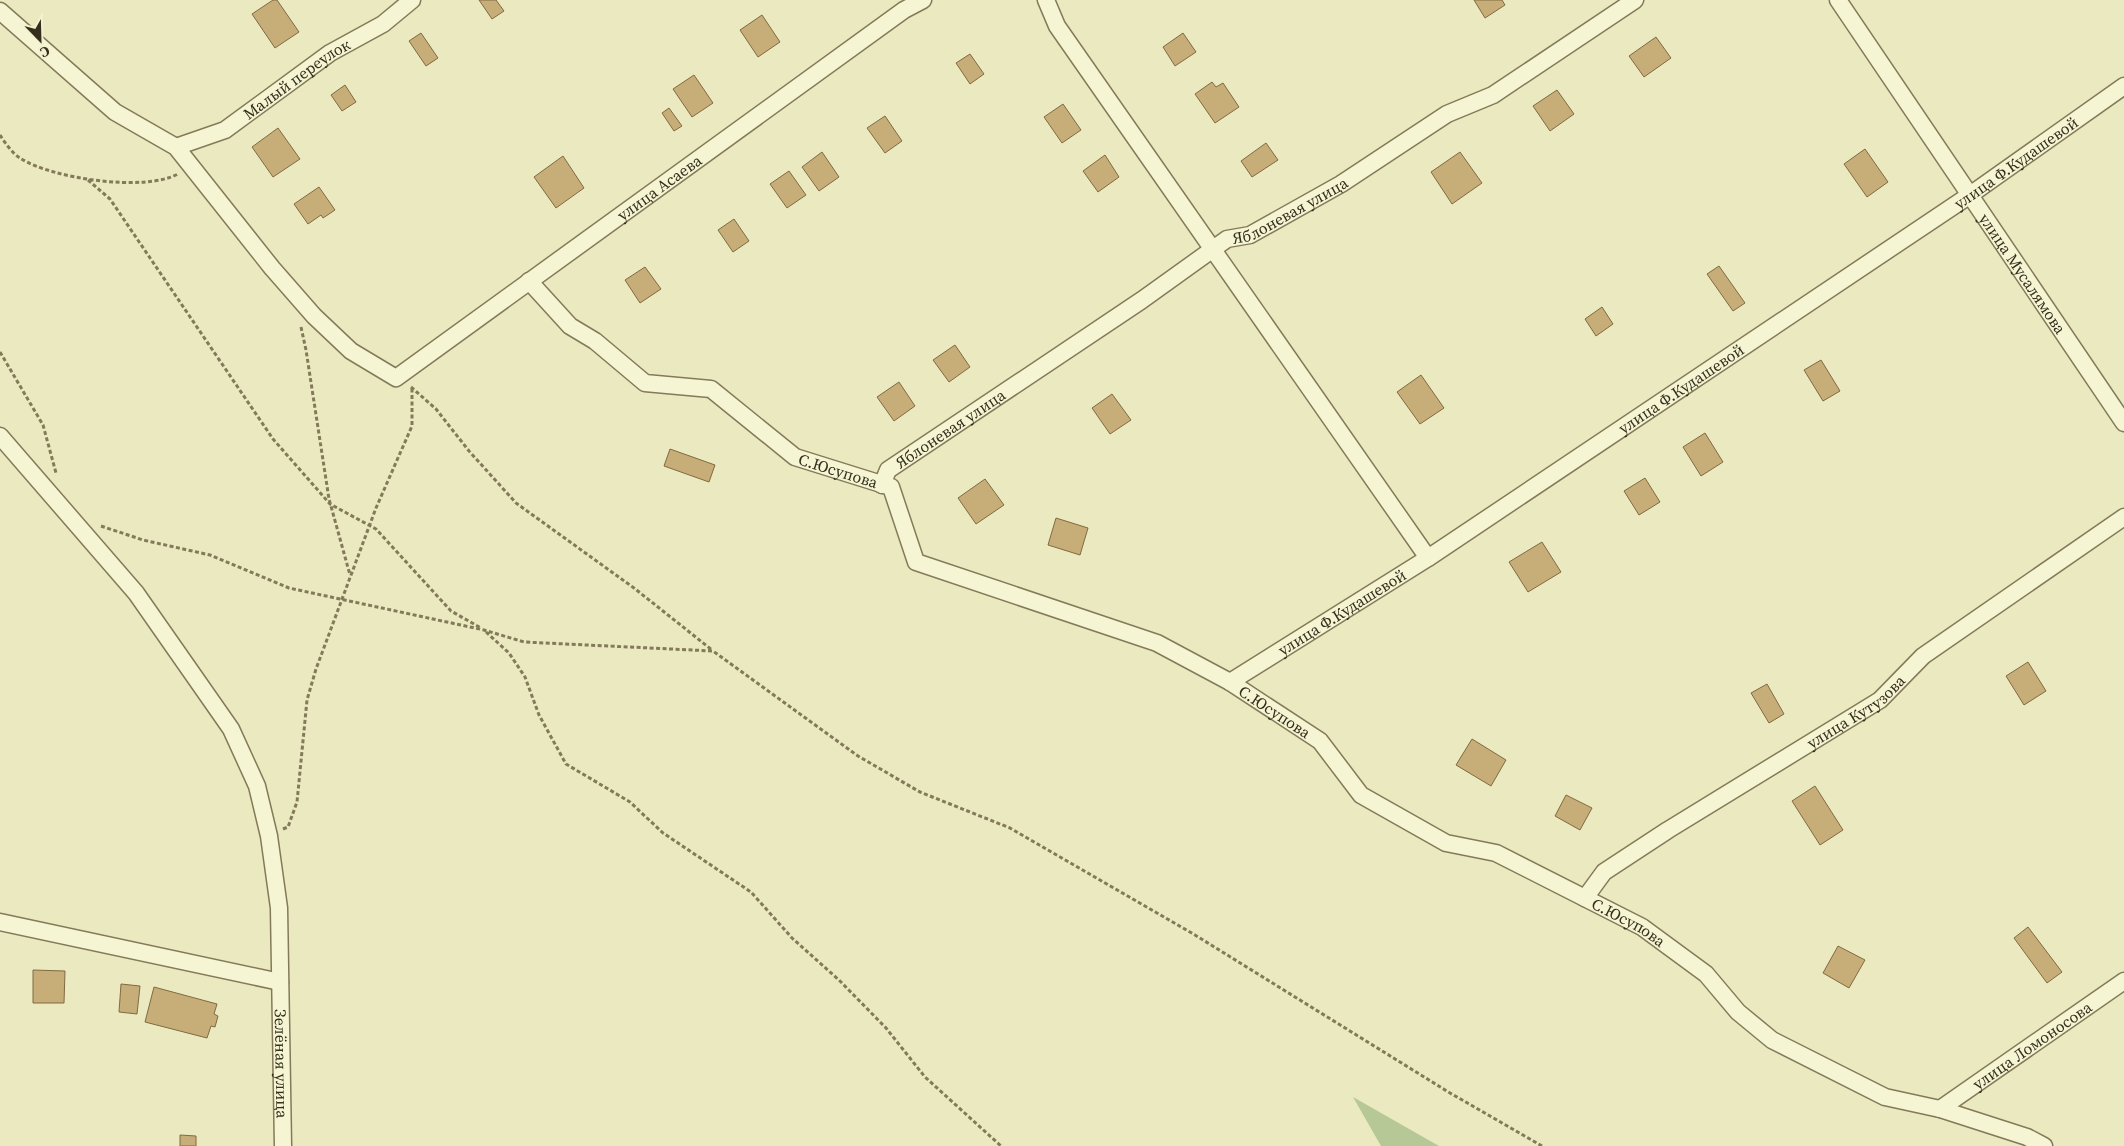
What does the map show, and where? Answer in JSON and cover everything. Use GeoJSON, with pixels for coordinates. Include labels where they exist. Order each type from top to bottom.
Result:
{"type":"FeatureCollection","features":[{"type":"Feature","properties":{"kind":"street","name":"Малый переулок"},"geometry":{"type":"LineString","coordinates":[[176,147],[225,130],[330,53],[384,24],[412,0]]}},
{"type":"Feature","properties":{"kind":"street","name":"улица Асаева"},"geometry":{"type":"LineString","coordinates":[[396,378],[904,10],[924,0]]}},
{"type":"Feature","properties":{"kind":"street"},"geometry":{"type":"LineString","coordinates":[[1046,0],[1057,26],[1428,558]]}},
{"type":"Feature","properties":{"kind":"street","name":"Яблоневая улица"},"geometry":{"type":"LineString","coordinates":[[882,485],[888,470],[1142,300],[1227,239],[1250,235],[1340,184],[1447,114],[1493,95],[1635,0]]}},
{"type":"Feature","properties":{"kind":"street","name":"улица Мусалямова"},"geometry":{"type":"LineString","coordinates":[[1838,0],[2124,423]]}},
{"type":"Feature","properties":{"kind":"street"},"geometry":{"type":"LineString","coordinates":[[0,11],[115,112],[176,147],[272,268],[314,316],[351,351],[396,378]]}},
{"type":"Feature","properties":{"kind":"street","name":"улица Ф.Кудашевой"},"geometry":{"type":"LineString","coordinates":[[1230,682],[1428,558],[1970,195],[2124,86]]}},
{"type":"Feature","properties":{"kind":"street","name":"С.Юсупова"},"geometry":{"type":"LineString","coordinates":[[529,281],[570,326],[595,341],[645,383],[711,389],[795,457],[890,487],[916,562],[1157,643],[1230,682],[1320,741],[1360,795],[1446,843],[1496,853],[1642,927],[1706,974],[1738,1012],[1772,1040],[1885,1097],[1940,1109],[2027,1137],[2044,1146]]}},
{"type":"Feature","properties":{"kind":"street","name":"Зелёная улица"},"geometry":{"type":"LineString","coordinates":[[0,436],[136,593],[231,729],[257,786],[269,836],[279,908],[283,1146]]}},
{"type":"Feature","properties":{"kind":"street","name":"улица Кутузова"},"geometry":{"type":"LineString","coordinates":[[1585,898],[1604,872],[1668,830],[1880,700],[1923,656],[2124,518]]}},
{"type":"Feature","properties":{"kind":"street"},"geometry":{"type":"LineString","coordinates":[[0,922],[280,982]]}},
{"type":"Feature","properties":{"kind":"street","name":"улица Ломоносова"},"geometry":{"type":"LineString","coordinates":[[1940,1109],[2124,981]]}},
{"type":"Feature","properties":{"kind":"path"},"geometry":{"type":"LineString","coordinates":[[0,135],[20,158],[58,173],[88,180],[128,182],[169,179],[192,167]]}},
{"type":"Feature","properties":{"kind":"path"},"geometry":{"type":"LineString","coordinates":[[88,180],[110,199],[273,439],[330,504],[376,529],[452,611],[484,630],[509,654],[525,677],[539,715],[566,764],[630,802],[663,833],[751,892],[792,938],[839,980],[886,1028],[925,1078],[1001,1146]]}},
{"type":"Feature","properties":{"kind":"path"},"geometry":{"type":"LineString","coordinates":[[300,324],[306,350],[330,504],[350,577]]}},
{"type":"Feature","properties":{"kind":"path"},"geometry":{"type":"LineString","coordinates":[[0,352],[43,425],[57,476],[56,500]]}},
{"type":"Feature","properties":{"kind":"path"},"geometry":{"type":"LineString","coordinates":[[396,378],[412,388],[436,409],[469,451],[516,503],[634,588],[713,651],[858,756],[920,792],[1010,828],[1195,935],[1450,1094],[1542,1146]]}},
{"type":"Feature","properties":{"kind":"path"},"geometry":{"type":"LineString","coordinates":[[269,836],[288,827],[297,802],[307,700],[316,669],[369,526],[412,426],[412,388]]}},
{"type":"Feature","properties":{"kind":"path"},"geometry":{"type":"LineString","coordinates":[[75,523],[97,525],[143,540],[210,555],[289,588],[484,630],[524,642],[713,651]]}},
{"type":"Feature","properties":{"kind":"green space"},"geometry":{"type":"Polygon","coordinates":[[[1353,1097],[1439,1146],[1381,1146],[1353,1097]]]}},
{"type":"Feature","properties":{"kind":"building"},"geometry":{"type":"Polygon","coordinates":[[[273,0],[277,0],[299,32],[275,48],[252,14],[273,0]]]}},
{"type":"Feature","properties":{"kind":"building"},"geometry":{"type":"Polygon","coordinates":[[[479,0],[496,0],[504,11],[492,19],[479,0]]]}},
{"type":"Feature","properties":{"kind":"building"},"geometry":{"type":"Polygon","coordinates":[[[1474,0],[1502,0],[1505,5],[1485,18],[1474,0]]]}},
{"type":"Feature","properties":{"kind":"building"},"geometry":{"type":"Polygon","coordinates":[[[762,15],[780,42],[758,57],[740,30],[762,15]]]}},
{"type":"Feature","properties":{"kind":"building"},"geometry":{"type":"Polygon","coordinates":[[[421,33],[438,58],[426,66],[409,41],[421,33]]]}},
{"type":"Feature","properties":{"kind":"building"},"geometry":{"type":"Polygon","coordinates":[[[1183,33],[1196,52],[1175,66],[1163,47],[1183,33]]]}},
{"type":"Feature","properties":{"kind":"building"},"geometry":{"type":"Polygon","coordinates":[[[1656,37],[1671,58],[1644,77],[1629,56],[1656,37]]]}},
{"type":"Feature","properties":{"kind":"building"},"geometry":{"type":"Polygon","coordinates":[[[970,54],[984,74],[970,84],[956,63],[970,54]]]}},
{"type":"Feature","properties":{"kind":"building"},"geometry":{"type":"Polygon","coordinates":[[[694,75],[713,103],[692,117],[673,89],[694,75]]]}},
{"type":"Feature","properties":{"kind":"building"},"geometry":{"type":"Polygon","coordinates":[[[1212,82],[1216,87],[1223,83],[1239,107],[1215,123],[1195,94],[1212,82]]]}},
{"type":"Feature","properties":{"kind":"building"},"geometry":{"type":"Polygon","coordinates":[[[345,85],[356,102],[342,111],[331,95],[345,85]]]}},
{"type":"Feature","properties":{"kind":"building"},"geometry":{"type":"Polygon","coordinates":[[[1557,90],[1574,114],[1550,131],[1533,106],[1557,90]]]}},
{"type":"Feature","properties":{"kind":"building"},"geometry":{"type":"Polygon","coordinates":[[[1063,104],[1081,130],[1062,143],[1044,117],[1063,104]]]}},
{"type":"Feature","properties":{"kind":"building"},"geometry":{"type":"Polygon","coordinates":[[[669,108],[682,126],[674,131],[662,113],[669,108]]]}},
{"type":"Feature","properties":{"kind":"building"},"geometry":{"type":"Polygon","coordinates":[[[885,116],[902,141],[885,153],[867,128],[885,116]]]}},
{"type":"Feature","properties":{"kind":"building"},"geometry":{"type":"Polygon","coordinates":[[[278,128],[300,159],[273,177],[252,147],[278,128]]]}},
{"type":"Feature","properties":{"kind":"building"},"geometry":{"type":"Polygon","coordinates":[[[1266,143],[1278,160],[1252,177],[1241,161],[1266,143]]]}},
{"type":"Feature","properties":{"kind":"building"},"geometry":{"type":"Polygon","coordinates":[[[1865,149],[1888,182],[1867,197],[1844,164],[1865,149]]]}},
{"type":"Feature","properties":{"kind":"building"},"geometry":{"type":"Polygon","coordinates":[[[822,152],[839,177],[819,191],[802,167],[822,152]]]}},
{"type":"Feature","properties":{"kind":"building"},"geometry":{"type":"Polygon","coordinates":[[[1460,152],[1482,183],[1452,204],[1431,172],[1460,152]]]}},
{"type":"Feature","properties":{"kind":"building"},"geometry":{"type":"Polygon","coordinates":[[[1105,155],[1119,177],[1098,192],[1083,171],[1105,155]]]}},
{"type":"Feature","properties":{"kind":"building"},"geometry":{"type":"Polygon","coordinates":[[[563,156],[584,188],[556,208],[534,177],[563,156]]]}},
{"type":"Feature","properties":{"kind":"building"},"geometry":{"type":"Polygon","coordinates":[[[789,171],[806,195],[787,208],[770,184],[789,171]]]}},
{"type":"Feature","properties":{"kind":"building"},"geometry":{"type":"Polygon","coordinates":[[[319,187],[335,210],[323,218],[321,215],[308,224],[294,204],[319,187]]]}},
{"type":"Feature","properties":{"kind":"building"},"geometry":{"type":"Polygon","coordinates":[[[734,219],[749,241],[733,252],[718,230],[734,219]]]}},
{"type":"Feature","properties":{"kind":"building"},"geometry":{"type":"Polygon","coordinates":[[[1719,266],[1745,303],[1733,311],[1707,274],[1719,266]]]}},
{"type":"Feature","properties":{"kind":"building"},"geometry":{"type":"Polygon","coordinates":[[[645,267],[661,289],[640,303],[625,280],[645,267]]]}},
{"type":"Feature","properties":{"kind":"building"},"geometry":{"type":"Polygon","coordinates":[[[1602,307],[1613,324],[1596,336],[1585,319],[1602,307]]]}},
{"type":"Feature","properties":{"kind":"building"},"geometry":{"type":"Polygon","coordinates":[[[955,345],[970,367],[949,382],[933,360],[955,345]]]}},
{"type":"Feature","properties":{"kind":"building"},"geometry":{"type":"Polygon","coordinates":[[[1821,360],[1840,391],[1823,401],[1804,370],[1821,360]]]}},
{"type":"Feature","properties":{"kind":"building"},"geometry":{"type":"Polygon","coordinates":[[[1421,375],[1444,408],[1420,424],[1397,392],[1421,375]]]}},
{"type":"Feature","properties":{"kind":"building"},"geometry":{"type":"Polygon","coordinates":[[[899,382],[915,406],[894,421],[877,397],[899,382]]]}},
{"type":"Feature","properties":{"kind":"building"},"geometry":{"type":"Polygon","coordinates":[[[1112,394],[1131,420],[1110,434],[1092,408],[1112,394]]]}},
{"type":"Feature","properties":{"kind":"building"},"geometry":{"type":"Polygon","coordinates":[[[1705,433],[1723,462],[1701,476],[1683,447],[1705,433]]]}},
{"type":"Feature","properties":{"kind":"building"},"geometry":{"type":"Polygon","coordinates":[[[670,449],[715,465],[709,482],[664,466],[670,449]]]}},
{"type":"Feature","properties":{"kind":"building"},"geometry":{"type":"Polygon","coordinates":[[[1645,478],[1660,502],[1639,515],[1624,491],[1645,478]]]}},
{"type":"Feature","properties":{"kind":"building"},"geometry":{"type":"Polygon","coordinates":[[[985,479],[1004,505],[976,524],[958,498],[985,479]]]}},
{"type":"Feature","properties":{"kind":"building"},"geometry":{"type":"Polygon","coordinates":[[[1056,518],[1088,528],[1080,555],[1048,545],[1056,518]]]}},
{"type":"Feature","properties":{"kind":"building"},"geometry":{"type":"Polygon","coordinates":[[[1542,542],[1561,572],[1528,592],[1509,562],[1542,542]]]}},
{"type":"Feature","properties":{"kind":"building"},"geometry":{"type":"Polygon","coordinates":[[[2028,662],[2046,691],[2024,705],[2006,676],[2028,662]]]}},
{"type":"Feature","properties":{"kind":"building"},"geometry":{"type":"Polygon","coordinates":[[[1767,684],[1784,714],[1769,723],[1751,693],[1767,684]]]}},
{"type":"Feature","properties":{"kind":"building"},"geometry":{"type":"Polygon","coordinates":[[[1472,739],[1506,760],[1491,786],[1456,765],[1472,739]]]}},
{"type":"Feature","properties":{"kind":"building"},"geometry":{"type":"Polygon","coordinates":[[[1815,786],[1843,830],[1820,845],[1792,801],[1815,786]]]}},
{"type":"Feature","properties":{"kind":"building"},"geometry":{"type":"Polygon","coordinates":[[[1566,795],[1592,808],[1580,830],[1555,816],[1566,795]]]}},
{"type":"Feature","properties":{"kind":"building"},"geometry":{"type":"Polygon","coordinates":[[[2028,927],[2062,972],[2047,983],[2014,938],[2028,927]]]}},
{"type":"Feature","properties":{"kind":"building"},"geometry":{"type":"Polygon","coordinates":[[[1838,946],[1865,960],[1849,988],[1823,973],[1838,946]]]}},
{"type":"Feature","properties":{"kind":"building"},"geometry":{"type":"Polygon","coordinates":[[[33,970],[65,971],[64,1003],[33,1003],[33,970]]]}},
{"type":"Feature","properties":{"kind":"building"},"geometry":{"type":"Polygon","coordinates":[[[121,984],[140,986],[137,1014],[119,1012],[121,984]]]}},
{"type":"Feature","properties":{"kind":"building"},"geometry":{"type":"Polygon","coordinates":[[[154,987],[217,1004],[214,1014],[218,1016],[215,1027],[211,1026],[207,1038],[145,1022],[154,987]]]}},
{"type":"Feature","properties":{"kind":"building"},"geometry":{"type":"Polygon","coordinates":[[[180,1135],[196,1136],[196,1146],[180,1146],[180,1135]]]}}]}
